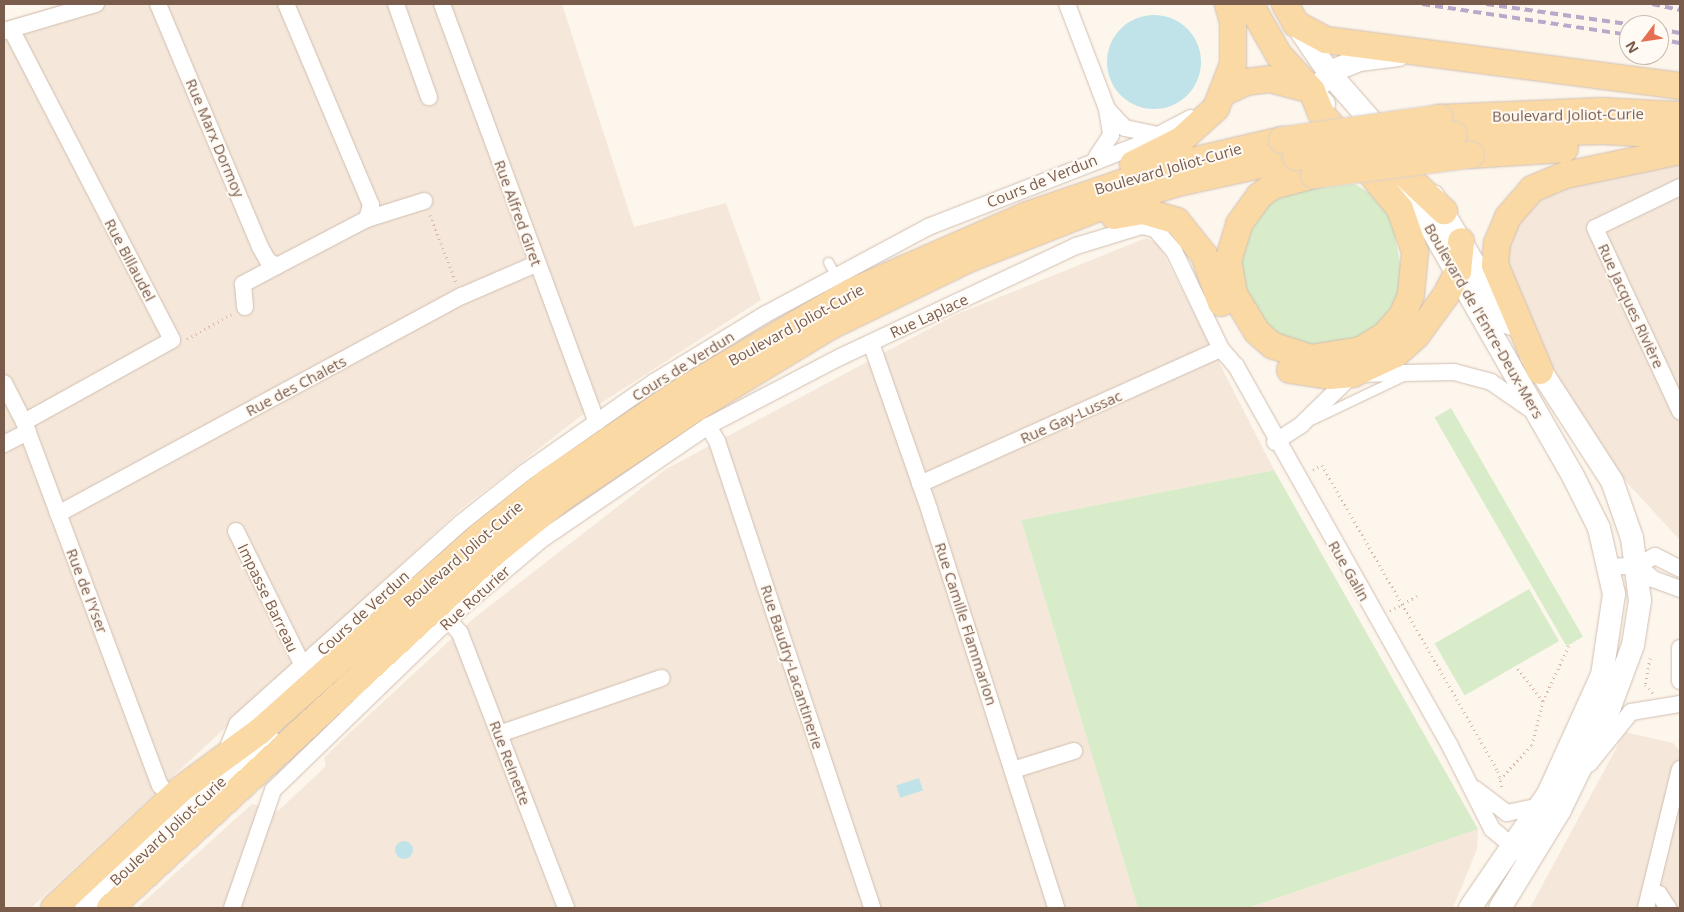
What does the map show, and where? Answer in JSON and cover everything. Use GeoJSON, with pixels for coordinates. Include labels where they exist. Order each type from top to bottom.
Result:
{"type":"FeatureCollection","features":[{"type":"Feature","properties":{"kind":"main road"},"geometry":{"type":"LineString","coordinates":[[838,277],[939,243],[1182,140],[1202,125],[1225,92],[1234,45],[1228,4]]}},
{"type":"Feature","properties":{"kind":"main road","name":"Boulevard de l'Entre-Deux-Mers"},"geometry":{"type":"LineString","coordinates":[[1250,4],[1279,56],[1321,82]]}},
{"type":"Feature","properties":{"kind":"main road"},"geometry":{"type":"LineString","coordinates":[[1291,14],[1326,40],[1680,86]]}},
{"type":"Feature","properties":{"kind":"main road","name":"Boulevard de l'Entre-Deux-Mers"},"geometry":{"type":"LineString","coordinates":[[1291,14],[1321,82],[1416,205],[1458,271],[1599,528],[1611,567],[1614,601],[1608,656],[1541,806],[1509,846]]}},
{"type":"Feature","properties":{"kind":"main road"},"geometry":{"type":"LineString","coordinates":[[1225,92],[1246,82],[1269,79],[1321,82],[1359,60],[1428,52]]}},
{"type":"Feature","properties":{"kind":"main road"},"geometry":{"type":"LineString","coordinates":[[1321,82],[1321,113],[1400,209],[1411,234],[1416,271],[1402,316],[1385,335],[1361,350],[1311,358],[1273,346],[1257,332],[1234,294],[1228,261],[1239,224],[1259,196],[1273,186],[1297,157],[1471,155],[1603,147],[1680,150]]}},
{"type":"Feature","properties":{"kind":"main road"},"geometry":{"type":"LineString","coordinates":[[1321,82],[1332,100],[1403,176],[1444,211]]}},
{"type":"Feature","properties":{"kind":"main road","name":"Boulevard Joliot-Curie"},"geometry":{"type":"LineString","coordinates":[[86,908],[184,828],[439,602],[563,498],[655,434],[829,327],[969,259],[1115,202],[1297,157],[1446,127],[1602,111],[1680,115]]}},
{"type":"Feature","properties":{"kind":"main road","name":"Boulevard Joliot-Curie"},"geometry":{"type":"LineString","coordinates":[[1446,127],[1680,135]]}},
{"type":"Feature","properties":{"kind":"main road"},"geometry":{"type":"LineString","coordinates":[[1540,371],[1496,265],[1498,243],[1508,217],[1532,189],[1565,174],[1680,150]]}},
{"type":"Feature","properties":{"kind":"main road","name":"Boulevard Joliot-Curie"},"geometry":{"type":"LineString","coordinates":[[110,908],[184,828],[368,637],[550,480],[685,389],[838,277],[1098,188],[1297,157]]}},
{"type":"Feature","properties":{"kind":"main road","name":"Boulevard de l'Entre-Deux-Mers"},"geometry":{"type":"LineString","coordinates":[[1444,211],[1540,371],[1612,481],[1638,565],[1640,601],[1633,645],[1610,707],[1574,781],[1530,859]]}},
{"type":"Feature","properties":{"kind":"main road"},"geometry":{"type":"LineString","coordinates":[[969,259],[1128,212],[1163,213],[1191,234],[1230,322],[1246,342],[1285,368],[1330,376],[1353,374],[1383,362],[1416,335],[1446,295],[1458,271],[1461,240]]}},
{"type":"Feature","properties":{"kind":"main road"},"geometry":{"type":"LineString","coordinates":[[54,908],[171,798],[224,757],[368,637]]}},
{"type":"Feature","properties":{"kind":"main road"},"geometry":{"type":"LineString","coordinates":[[1470,908],[1509,846]]}},
{"type":"Feature","properties":{"kind":"main road"},"geometry":{"type":"LineString","coordinates":[[1500,908],[1530,859]]}},
{"type":"Feature","properties":{"kind":"street"},"geometry":{"type":"LineString","coordinates":[[8,30],[96,4]]}},
{"type":"Feature","properties":{"kind":"street","name":"Rue Marx Dormoy"},"geometry":{"type":"LineString","coordinates":[[158,4],[260,247],[268,261],[277,266]]}},
{"type":"Feature","properties":{"kind":"street"},"geometry":{"type":"LineString","coordinates":[[286,4],[371,205],[367,219]]}},
{"type":"Feature","properties":{"kind":"street"},"geometry":{"type":"LineString","coordinates":[[396,4],[429,97]]}},
{"type":"Feature","properties":{"kind":"street","name":"Rue Alfred Giret"},"geometry":{"type":"LineString","coordinates":[[442,4],[536,264],[597,422]]}},
{"type":"Feature","properties":{"kind":"street"},"geometry":{"type":"LineString","coordinates":[[1068,4],[1107,109],[1111,135],[1096,158]]}},
{"type":"Feature","properties":{"kind":"street","name":"Rue Billaudel"},"geometry":{"type":"LineString","coordinates":[[8,30],[172,340]]}},
{"type":"Feature","properties":{"kind":"street","name":"Cours de Verdun"},"geometry":{"type":"LineString","coordinates":[[224,757],[237,724],[302,664],[461,523],[597,422],[766,314],[928,227],[1096,158],[1161,135],[1225,92]]}},
{"type":"Feature","properties":{"kind":"street"},"geometry":{"type":"LineString","coordinates":[[1107,109],[1125,128],[1161,135]]}},
{"type":"Feature","properties":{"kind":"street","name":"Rue Jacques Rivière"},"geometry":{"type":"LineString","coordinates":[[1680,187],[1595,228],[1680,411]]}},
{"type":"Feature","properties":{"kind":"street"},"geometry":{"type":"LineString","coordinates":[[245,307],[243,284],[367,219],[424,201]]}},
{"type":"Feature","properties":{"kind":"street","name":"Rue Laplace"},"geometry":{"type":"LineString","coordinates":[[708,426],[870,343],[1076,246],[1130,226],[1156,229]]}},
{"type":"Feature","properties":{"kind":"street","name":"Rue Galin"},"geometry":{"type":"LineString","coordinates":[[1156,229],[1174,251],[1221,349],[1236,366],[1275,442],[1468,782],[1492,829],[1509,846],[1530,859]]}},
{"type":"Feature","properties":{"kind":"street","name":"Rue des Chalets"},"geometry":{"type":"LineString","coordinates":[[58,514],[462,296],[536,264]]}},
{"type":"Feature","properties":{"kind":"street"},"geometry":{"type":"LineString","coordinates":[[4,444],[26,427],[172,340]]}},
{"type":"Feature","properties":{"kind":"street","name":"Rue Camille Flammarion"},"geometry":{"type":"LineString","coordinates":[[870,343],[920,484],[1056,908]]}},
{"type":"Feature","properties":{"kind":"street","name":"Rue Gay-Lussac"},"geometry":{"type":"LineString","coordinates":[[920,484],[1221,349]]}},
{"type":"Feature","properties":{"kind":"street"},"geometry":{"type":"LineString","coordinates":[[1275,442],[1301,425],[1353,374],[1418,369],[1454,372],[1491,382],[1538,415]]}},
{"type":"Feature","properties":{"kind":"street","name":"Rue de l'Yser"},"geometry":{"type":"LineString","coordinates":[[4,384],[26,427],[160,786],[171,798]]}},
{"type":"Feature","properties":{"kind":"street","name":"Rue Roturier"},"geometry":{"type":"LineString","coordinates":[[232,908],[268,799],[280,782],[449,621],[541,540],[708,426]]}},
{"type":"Feature","properties":{"kind":"street","name":"Rue Baudry-Lacantinerie"},"geometry":{"type":"LineString","coordinates":[[708,426],[717,441],[872,908]]}},
{"type":"Feature","properties":{"kind":"street","name":"Impasse Barreau"},"geometry":{"type":"LineString","coordinates":[[236,531],[302,664]]}},
{"type":"Feature","properties":{"kind":"street"},"geometry":{"type":"LineString","coordinates":[[1611,567],[1638,565],[1655,556],[1680,569]]}},
{"type":"Feature","properties":{"kind":"street"},"geometry":{"type":"LineString","coordinates":[[1638,565],[1654,579],[1680,589]]}},
{"type":"Feature","properties":{"kind":"street","name":"Rue Reinette"},"geometry":{"type":"LineString","coordinates":[[449,621],[460,633],[566,908]]}},
{"type":"Feature","properties":{"kind":"street"},"geometry":{"type":"LineString","coordinates":[[1680,648],[1680,681]]}},
{"type":"Feature","properties":{"kind":"street"},"geometry":{"type":"LineString","coordinates":[[499,734],[662,678]]}},
{"type":"Feature","properties":{"kind":"street"},"geometry":{"type":"LineString","coordinates":[[1574,781],[1623,718],[1640,709],[1680,704]]}},
{"type":"Feature","properties":{"kind":"street"},"geometry":{"type":"LineString","coordinates":[[1013,770],[1074,751]]}},
{"type":"Feature","properties":{"kind":"street"},"geometry":{"type":"LineString","coordinates":[[1646,908],[1680,769]]}},
{"type":"Feature","properties":{"kind":"street"},"geometry":{"type":"LineString","coordinates":[[1468,782],[1506,812],[1541,806]]}},
{"type":"Feature","properties":{"kind":"street"},"geometry":{"type":"LineString","coordinates":[[1651,892],[1659,894],[1668,908]]}},
{"type":"Feature","properties":{"kind":"lane"},"geometry":{"type":"LineString","coordinates":[[1301,425],[1418,369]]}},
{"type":"Feature","properties":{"kind":"path"},"geometry":{"type":"LineString","coordinates":[[424,201],[462,296]]}},
{"type":"Feature","properties":{"kind":"path"},"geometry":{"type":"LineString","coordinates":[[172,340],[183,341],[245,307]]}},
{"type":"Feature","properties":{"kind":"path"},"geometry":{"type":"LineString","coordinates":[[1296,478],[1322,465],[1500,780],[1505,795]]}},
{"type":"Feature","properties":{"kind":"path"},"geometry":{"type":"LineString","coordinates":[[1500,780],[1532,744],[1543,701],[1568,645]]}},
{"type":"Feature","properties":{"kind":"path"},"geometry":{"type":"LineString","coordinates":[[1652,650],[1645,685],[1660,701],[1660,708]]}},
{"type":"Feature","properties":{"kind":"path"},"geometry":{"type":"LineString","coordinates":[[1516,666],[1543,701]]}},
{"type":"Feature","properties":{"kind":"shaded area"},"geometry":{"type":"Polygon","coordinates":[[[63,4],[562,4],[634,227],[726,203],[761,300],[581,416],[460,510],[31,908],[4,908],[4,21],[63,4]]]}},
{"type":"Feature","properties":{"kind":"shaded area"},"geometry":{"type":"Polygon","coordinates":[[[1680,162],[1680,540],[1618,473],[1564,394],[1502,269],[1509,229],[1532,198],[1575,181],[1680,162]]]}},
{"type":"Feature","properties":{"kind":"shaded area"},"geometry":{"type":"Polygon","coordinates":[[[1146,238],[1158,243],[1274,470],[1021,520],[1138,908],[137,908],[252,804],[278,811],[326,766],[324,758],[345,737],[473,619],[666,469],[955,315],[1146,238]]]}},
{"type":"Feature","properties":{"kind":"shaded area"},"geometry":{"type":"Polygon","coordinates":[[[1625,732],[1673,743],[1680,751],[1680,908],[1530,908],[1625,732]]]}},
{"type":"Feature","properties":{"kind":"shaded area"},"geometry":{"type":"Polygon","coordinates":[[[1478,829],[1477,849],[1453,908],[1248,908],[1478,829]]]}},
{"type":"Feature","properties":{"kind":"green space"},"geometry":{"type":"Polygon","coordinates":[[[1355,184],[1379,199],[1392,220],[1402,274],[1397,301],[1380,323],[1357,339],[1330,346],[1302,344],[1276,333],[1255,314],[1242,289],[1237,262],[1242,234],[1275,191],[1355,184]]]}},
{"type":"Feature","properties":{"kind":"green space"},"geometry":{"type":"Polygon","coordinates":[[[1451,408],[1583,637],[1567,646],[1435,418],[1451,408]]]}},
{"type":"Feature","properties":{"kind":"green space"},"geometry":{"type":"Polygon","coordinates":[[[1274,470],[1478,829],[1248,908],[1138,908],[1021,520],[1274,470]]]}},
{"type":"Feature","properties":{"kind":"green space"},"geometry":{"type":"Polygon","coordinates":[[[1529,589],[1559,641],[1465,695],[1435,644],[1529,589]]]}},
{"type":"Feature","properties":{"kind":"water"},"geometry":{"type":"Polygon","coordinates":[[[1154,15],[1172,18],[1187,29],[1198,44],[1201,62],[1198,80],[1187,95],[1172,106],[1154,109],[1136,106],[1121,95],[1110,80],[1107,62],[1110,44],[1121,29],[1136,18],[1154,15]]]}},
{"type":"Feature","properties":{"kind":"water"},"geometry":{"type":"Polygon","coordinates":[[[919,778],[923,790],[900,798],[896,785],[919,778]]]}},
{"type":"Feature","properties":{"kind":"water"},"geometry":{"type":"Polygon","coordinates":[[[404,841],[410,844],[413,850],[410,856],[404,859],[398,856],[395,850],[398,844],[404,841]]]}},
{"type":"Feature","properties":{"kind":"railway"},"geometry":{"type":"LineString","coordinates":[[1422,4],[1619,34]]}},
{"type":"Feature","properties":{"kind":"railway"},"geometry":{"type":"LineString","coordinates":[[1486,4],[1619,23]]}},
{"type":"Feature","properties":{"kind":"railway"},"geometry":{"type":"LineString","coordinates":[[1652,4],[1680,10]]}},
{"type":"Feature","properties":{"kind":"railway"},"geometry":{"type":"LineString","coordinates":[[1669,31],[1680,33]]}},
{"type":"Feature","properties":{"kind":"railway"},"geometry":{"type":"LineString","coordinates":[[1669,41],[1680,43]]}}]}
